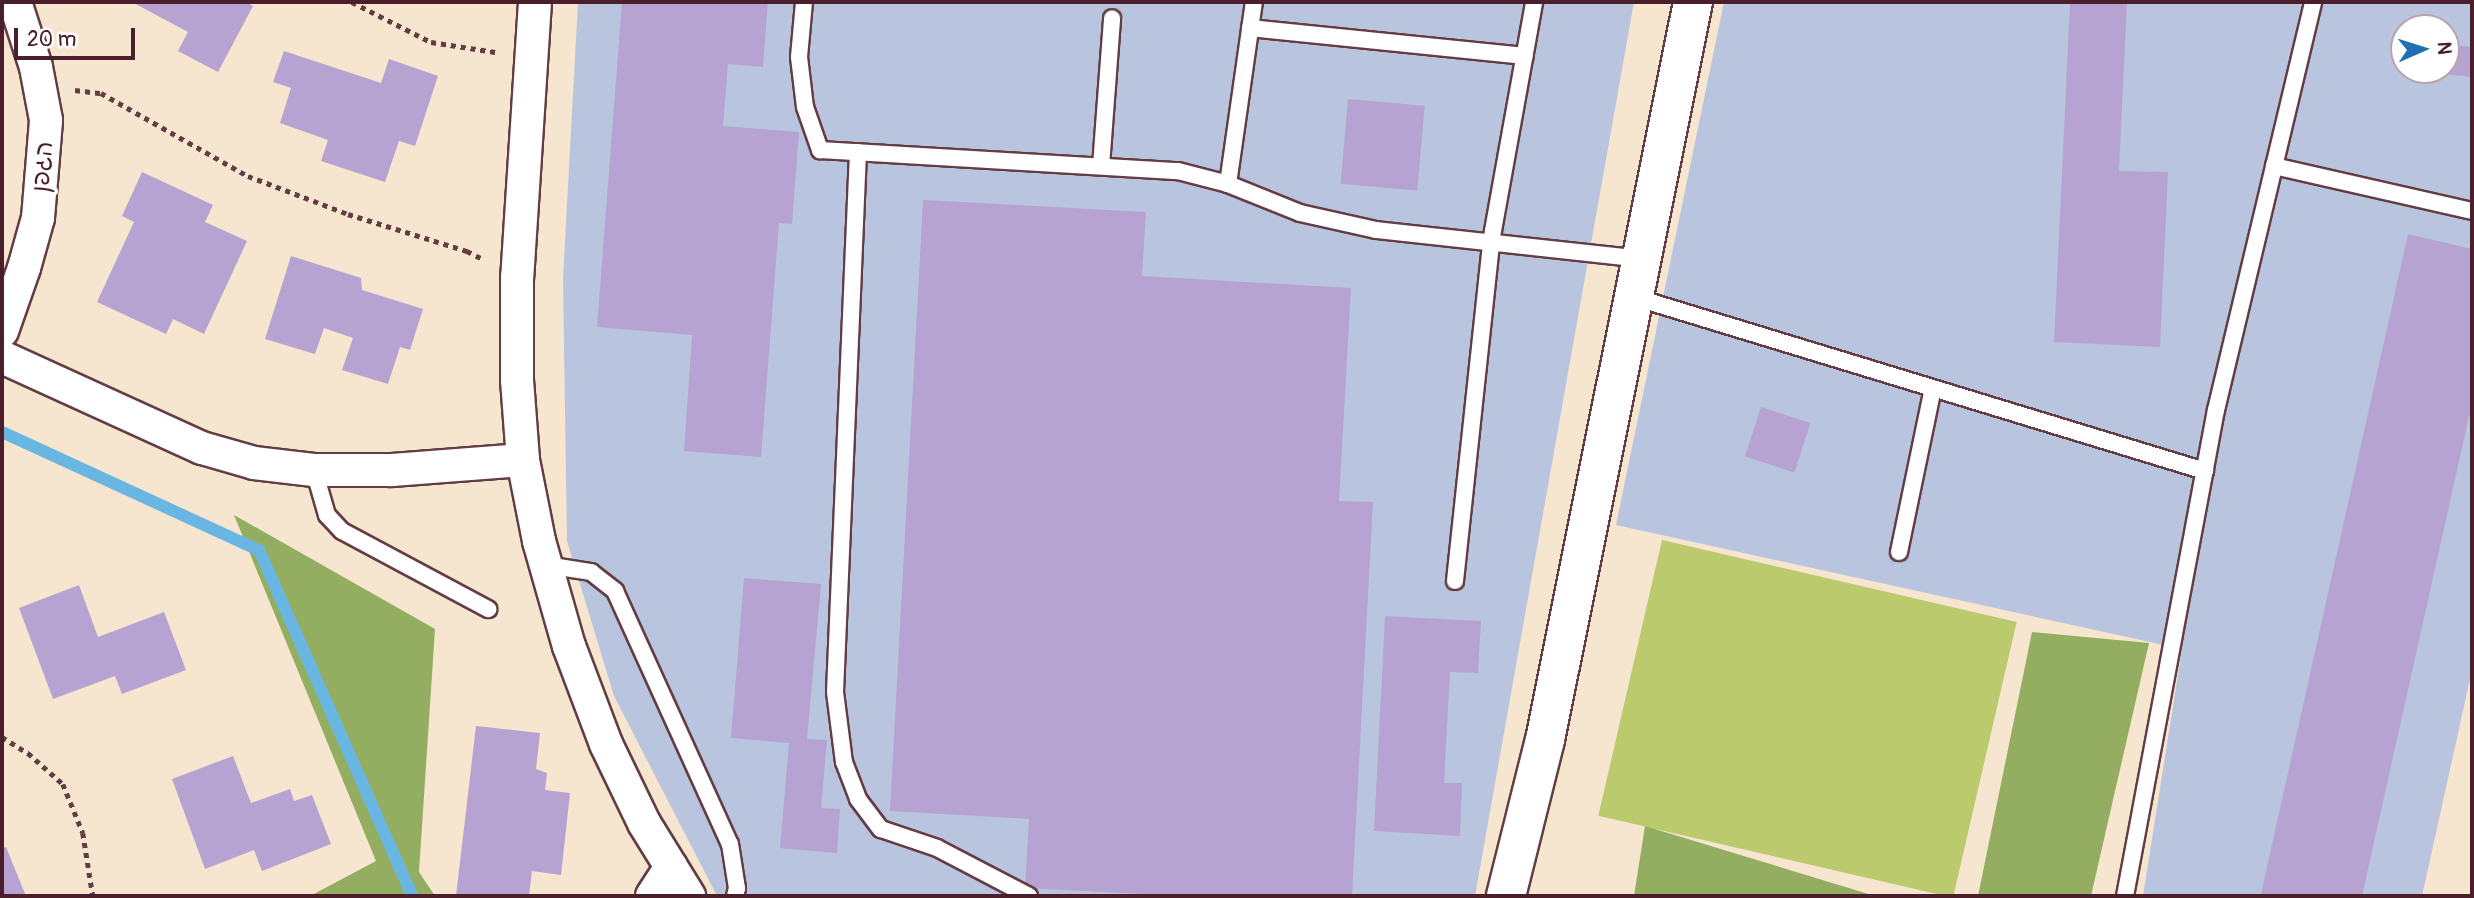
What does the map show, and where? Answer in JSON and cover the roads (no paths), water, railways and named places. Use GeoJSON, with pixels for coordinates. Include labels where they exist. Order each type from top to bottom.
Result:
{"type":"FeatureCollection","features":[{"type":"Feature","properties":{"kind":"street","name":"הגפן"},"geometry":{"type":"LineString","coordinates":[[2,331],[38,218],[46,120],[15,2]]}},
{"type":"Feature","properties":{"kind":"street"},"geometry":{"type":"LineString","coordinates":[[535,2],[517,277],[517,380],[523,460],[546,565],[569,646],[606,744],[644,823],[689,896]]}},
{"type":"Feature","properties":{"kind":"street"},"geometry":{"type":"LineString","coordinates":[[1514,895],[1693,2]]}},
{"type":"Feature","properties":{"kind":"street"},"geometry":{"type":"LineString","coordinates":[[2,357],[202,448],[254,463],[314,470],[392,470],[523,460]]}},
{"type":"Feature","properties":{"kind":"street"},"geometry":{"type":"LineString","coordinates":[[652,896],[671,867]]}},
{"type":"Feature","properties":{"kind":"lane"},"geometry":{"type":"LineString","coordinates":[[804,2],[799,57],[805,107],[820,150],[1178,171],[1228,184],[1300,214],[1377,230],[1641,259]]}},
{"type":"Feature","properties":{"kind":"lane"},"geometry":{"type":"LineString","coordinates":[[1228,184],[1254,2]]}},
{"type":"Feature","properties":{"kind":"lane"},"geometry":{"type":"LineString","coordinates":[[1455,581],[1491,242],[1534,2]]}},
{"type":"Feature","properties":{"kind":"lane"},"geometry":{"type":"LineString","coordinates":[[2125,896],[2205,471],[2313,2]]}},
{"type":"Feature","properties":{"kind":"lane"},"geometry":{"type":"LineString","coordinates":[[1101,166],[1112,18]]}},
{"type":"Feature","properties":{"kind":"lane"},"geometry":{"type":"LineString","coordinates":[[1250,29],[1524,56]]}},
{"type":"Feature","properties":{"kind":"lane"},"geometry":{"type":"LineString","coordinates":[[858,152],[835,692],[844,762],[858,799],[881,829],[937,848],[1029,896]]}},
{"type":"Feature","properties":{"kind":"lane"},"geometry":{"type":"LineString","coordinates":[[2274,166],[2472,211]]}},
{"type":"Feature","properties":{"kind":"lane"},"geometry":{"type":"LineString","coordinates":[[1634,296],[2205,471]]}},
{"type":"Feature","properties":{"kind":"lane"},"geometry":{"type":"LineString","coordinates":[[1899,552],[1933,388]]}},
{"type":"Feature","properties":{"kind":"lane"},"geometry":{"type":"LineString","coordinates":[[314,470],[327,515],[342,531],[488,609]]}},
{"type":"Feature","properties":{"kind":"lane"},"geometry":{"type":"LineString","coordinates":[[546,565],[591,572],[615,591],[730,844],[737,888],[735,896]]}},
{"type":"Feature","properties":{"kind":"waterway"},"geometry":{"type":"LineString","coordinates":[[2,432],[259,550],[412,896]]}}]}
